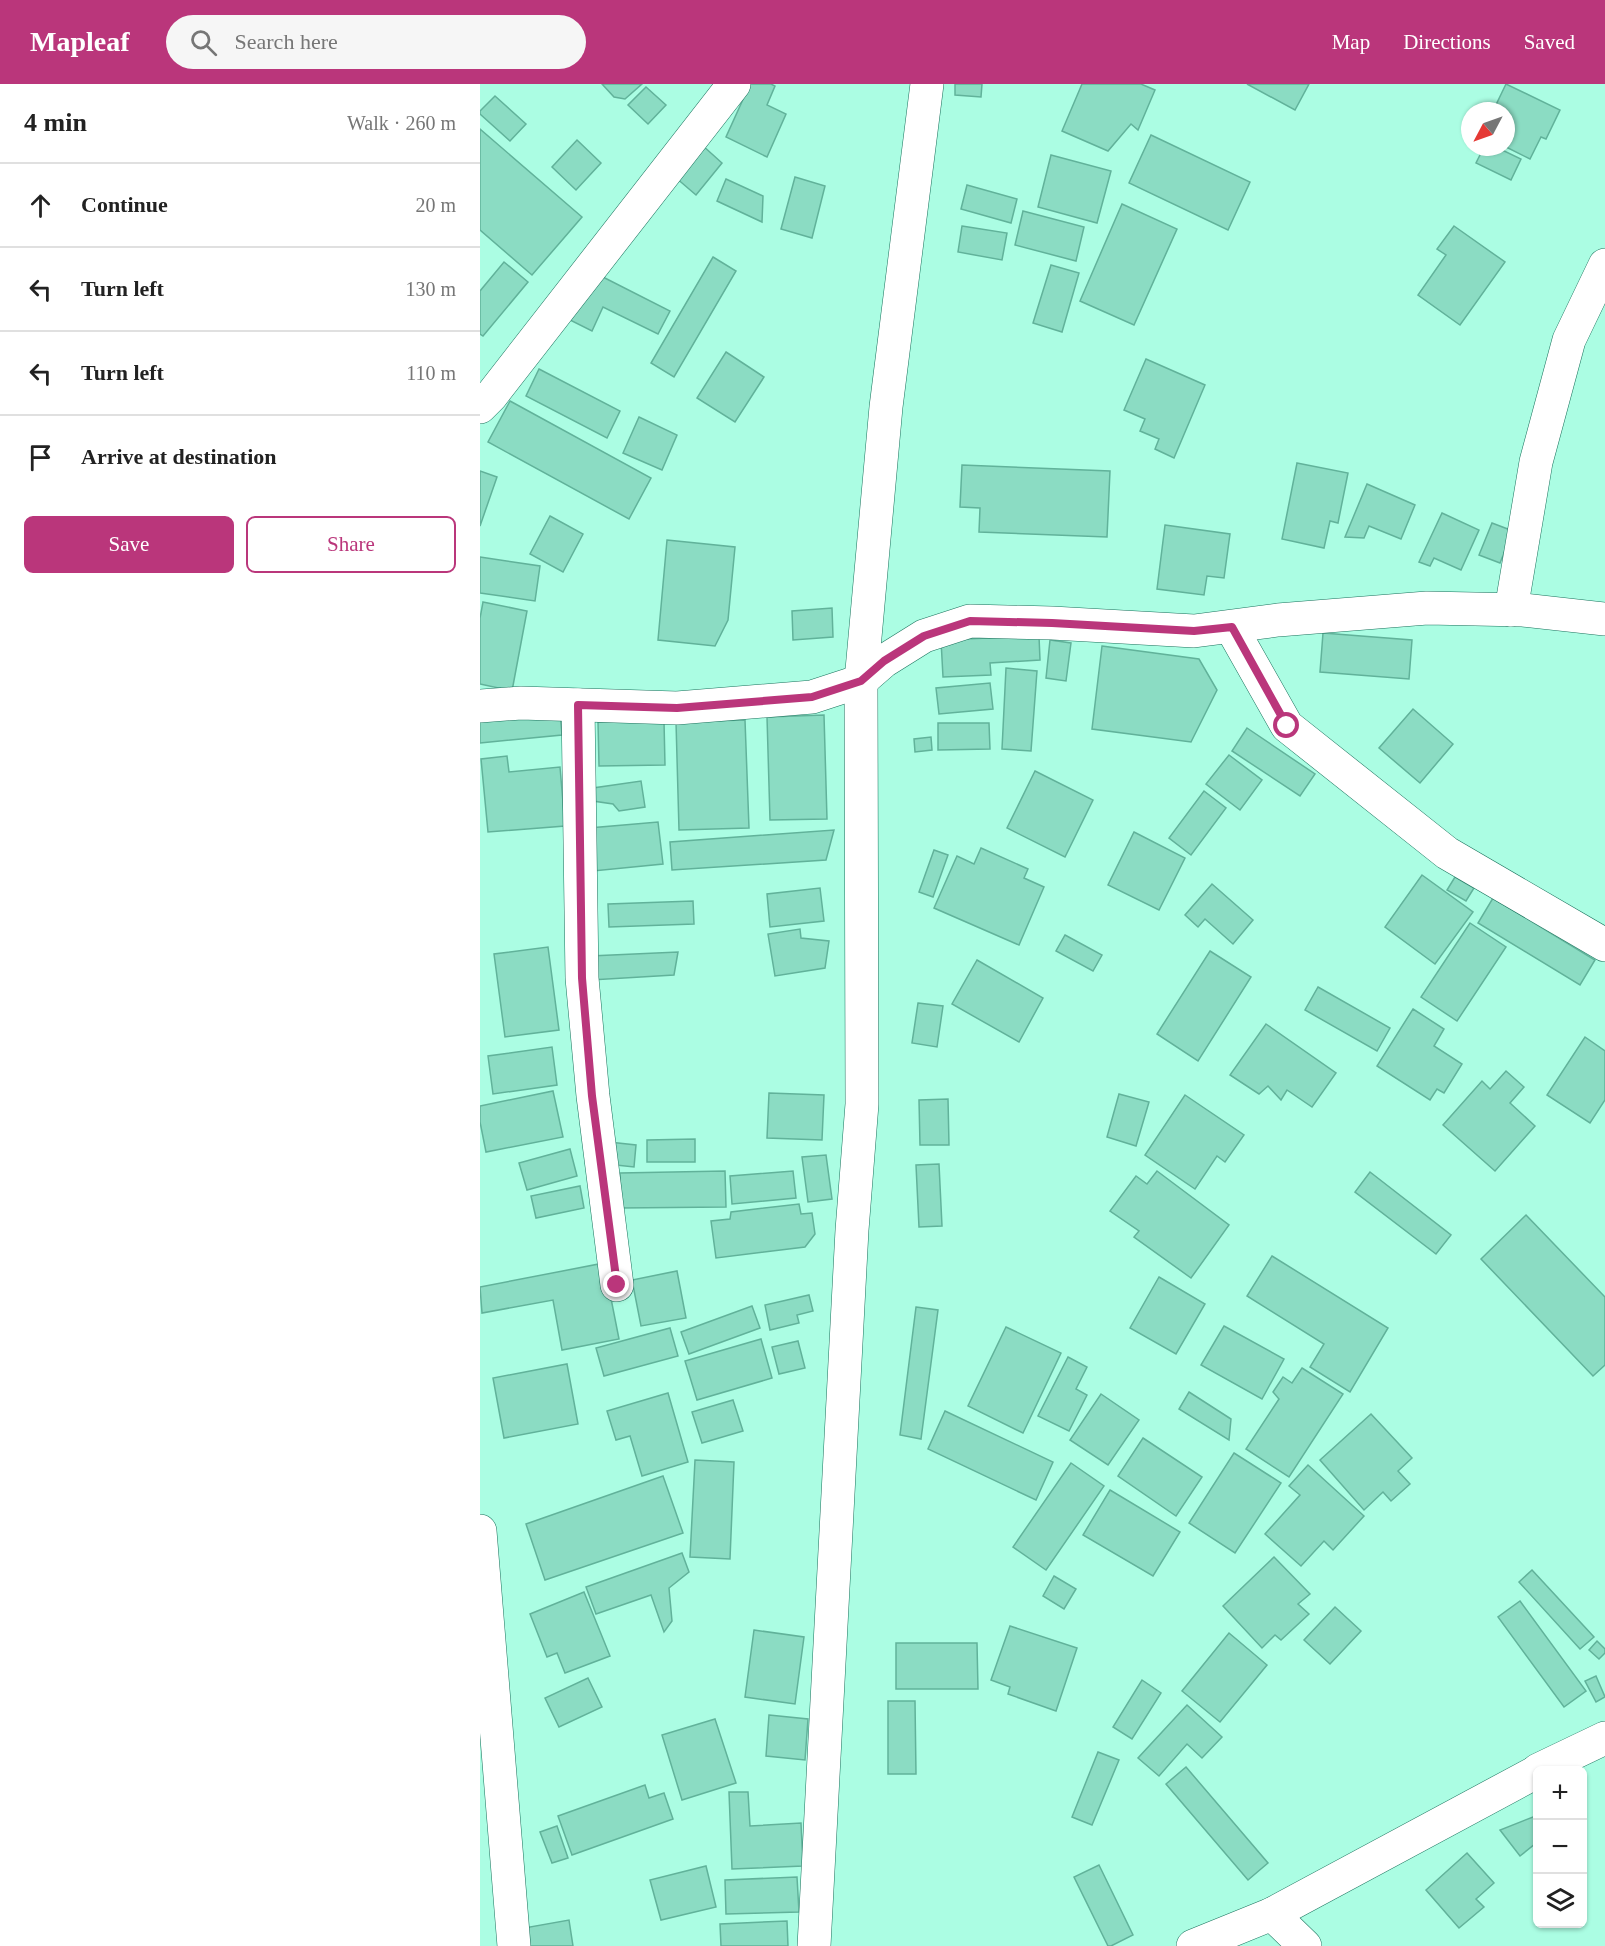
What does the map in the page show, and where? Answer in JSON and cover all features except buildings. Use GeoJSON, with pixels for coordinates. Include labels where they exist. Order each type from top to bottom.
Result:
{"type":"FeatureCollection","features":[{"type":"Feature","properties":{"kind":"street"},"geometry":{"type":"LineString","coordinates":[[480,407],[491,396],[734,84]]}},
{"type":"Feature","properties":{"kind":"street"},"geometry":{"type":"LineString","coordinates":[[814,1946],[851,1254],[862,1104],[861,681],[886,406],[927,84]]}},
{"type":"Feature","properties":{"kind":"street"},"geometry":{"type":"LineString","coordinates":[[1511,610],[1536,462],[1569,340],[1605,265]]}},
{"type":"Feature","properties":{"kind":"street"},"geometry":{"type":"LineString","coordinates":[[480,706],[521,703],[677,708],[812,697],[861,681],[884,661],[924,636],[970,621],[1194,631],[1278,620],[1427,608],[1511,610],[1605,619]]}},
{"type":"Feature","properties":{"kind":"street"},"geometry":{"type":"LineString","coordinates":[[1232,627],[1287,726],[1447,853],[1605,945]]}},
{"type":"Feature","properties":{"kind":"street"},"geometry":{"type":"LineString","coordinates":[[578,705],[582,978],[592,1096],[617,1285]]}},
{"type":"Feature","properties":{"kind":"street"},"geometry":{"type":"LineString","coordinates":[[480,1531],[514,1946]]}},
{"type":"Feature","properties":{"kind":"street"},"geometry":{"type":"LineString","coordinates":[[1548,1766],[1605,1738]]}},
{"type":"Feature","properties":{"kind":"street"},"geometry":{"type":"LineString","coordinates":[[1193,1946],[1272,1914],[1533,1774]]}},
{"type":"Feature","properties":{"kind":"street"},"geometry":{"type":"LineString","coordinates":[[1272,1914],[1305,1946]]}},
{"type":"Feature","properties":{"kind":"route"},"geometry":{"type":"LineString","coordinates":[[617,1285],[592,1096],[582,978],[578,705],[677,708],[812,697],[861,681],[884,661],[924,636],[970,621],[1052,623],[1148,630],[1194,631],[1232,627],[1287,726]]}}]}
